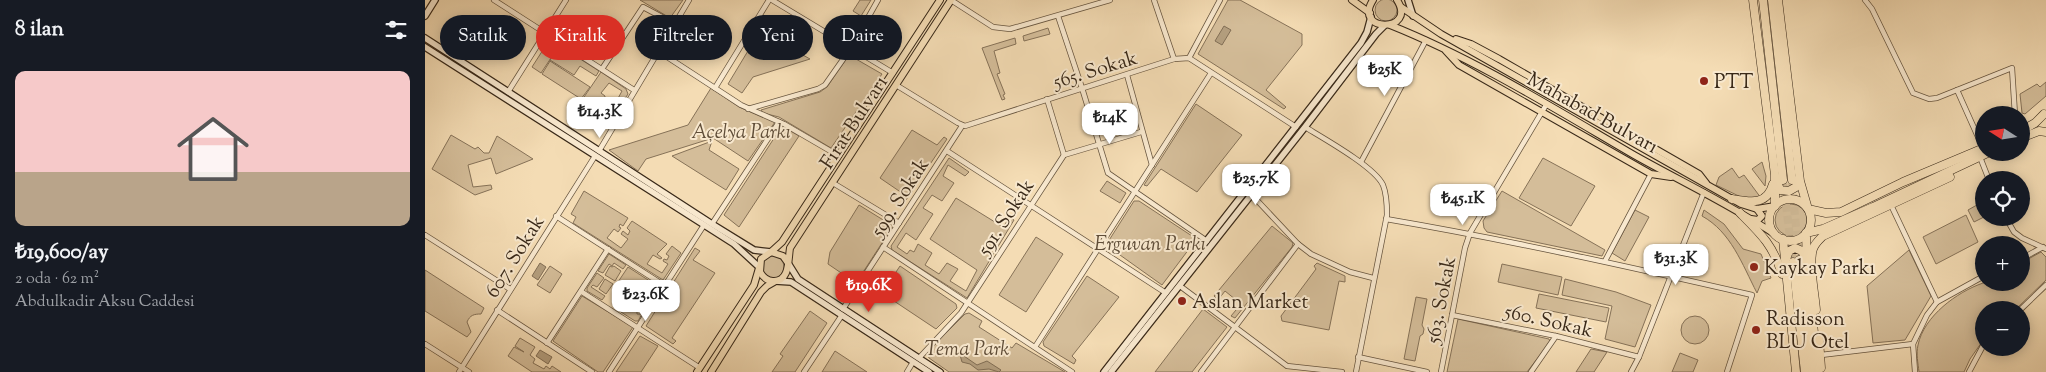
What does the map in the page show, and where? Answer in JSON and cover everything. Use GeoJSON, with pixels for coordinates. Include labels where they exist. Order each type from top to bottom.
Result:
{"type":"FeatureCollection","features":[{"type":"Feature","properties":{"kind":"highway"},"geometry":{"type":"LineString","coordinates":[[1755,0],[1775,175],[1775,206],[1770,218],[1770,225],[1780,237],[1785,266],[1796,372]]}},
{"type":"Feature","properties":{"kind":"highway"},"geometry":{"type":"LineString","coordinates":[[1763,0],[1783,180]]}},
{"type":"Feature","properties":{"kind":"highway"},"geometry":{"type":"LineString","coordinates":[[1772,0],[1792,180]]}},
{"type":"Feature","properties":{"kind":"highway"},"geometry":{"type":"LineString","coordinates":[[1777,0],[1799,176],[1811,221],[1806,233],[1800,262],[1812,372]]}},
{"type":"Feature","properties":{"kind":"highway"},"geometry":{"type":"LineString","coordinates":[[2045,111],[2046,127]]}},
{"type":"Feature","properties":{"kind":"highway"},"geometry":{"type":"LineString","coordinates":[[2030,126],[2045,111]]}},
{"type":"Feature","properties":{"kind":"highway"},"geometry":{"type":"LineString","coordinates":[[2030,134],[2039,131],[2046,132]]}},
{"type":"Feature","properties":{"kind":"highway"},"geometry":{"type":"LineString","coordinates":[[1775,206],[1780,202],[1792,200],[1798,201],[1808,209],[1826,213],[1841,212],[1903,182],[1975,151]]}},
{"type":"Feature","properties":{"kind":"highway"},"geometry":{"type":"LineString","coordinates":[[1780,237],[1798,239],[1806,233],[1848,218],[1975,160]]}},
{"type":"Feature","properties":{"kind":"highway"},"geometry":{"type":"LineString","coordinates":[[1820,372],[1821,356],[1811,261],[1815,244],[1823,236],[1964,170],[1975,161]]}},
{"type":"Feature","properties":{"kind":"highway"},"geometry":{"type":"LineString","coordinates":[[1775,175],[1780,190],[1785,192],[1796,187],[1799,176]]}},
{"type":"Feature","properties":{"kind":"highway"},"geometry":{"type":"LineString","coordinates":[[1732,199],[1753,202],[1763,199],[1771,190],[1775,175]]}},
{"type":"Feature","properties":{"kind":"highway"},"geometry":{"type":"LineString","coordinates":[[1741,212],[1767,240],[1776,254],[1787,290]]}},
{"type":"Feature","properties":{"kind":"highway"},"geometry":{"type":"LineString","coordinates":[[1785,266],[1789,251],[1795,248],[1802,251],[1800,262],[1805,372]]}},
{"type":"Feature","properties":{"kind":"highway"},"geometry":{"type":"LineString","coordinates":[[1800,262],[1820,372]]}},
{"type":"Feature","properties":{"kind":"main road"},"geometry":{"type":"LineString","coordinates":[[425,16],[435,0]]}},
{"type":"Feature","properties":{"kind":"main road","name":"Fırat Bulvarı"},"geometry":{"type":"LineString","coordinates":[[771,252],[782,242],[939,0]]}},
{"type":"Feature","properties":{"kind":"main road","name":"Fırat Bulvarı"},"geometry":{"type":"LineString","coordinates":[[788,263],[790,248],[951,0]]}},
{"type":"Feature","properties":{"kind":"main road"},"geometry":{"type":"LineString","coordinates":[[1352,0],[1370,15]]}},
{"type":"Feature","properties":{"kind":"main road"},"geometry":{"type":"LineString","coordinates":[[1104,372],[1361,43],[1367,32],[1373,0]]}},
{"type":"Feature","properties":{"kind":"main road"},"geometry":{"type":"LineString","coordinates":[[1408,0],[1413,16]]}},
{"type":"Feature","properties":{"kind":"main road"},"geometry":{"type":"LineString","coordinates":[[1400,2],[1413,16],[1441,34],[1471,44],[1499,59],[1699,174],[1709,186],[1732,199],[1757,209],[1775,206]]}},
{"type":"Feature","properties":{"kind":"main road"},"geometry":{"type":"LineString","coordinates":[[1111,372],[1252,195],[1375,34],[1400,16],[1400,2]]}},
{"type":"Feature","properties":{"kind":"main road","name":"Mahabad Bulvarı"},"geometry":{"type":"LineString","coordinates":[[1370,15],[1376,23],[1441,47],[1741,212],[1780,237]]}},
{"type":"Feature","properties":{"kind":"main road"},"geometry":{"type":"LineString","coordinates":[[425,38],[734,244],[759,267],[762,276],[770,281],[791,282],[940,372]]}},
{"type":"Feature","properties":{"kind":"main road"},"geometry":{"type":"LineString","coordinates":[[425,47],[753,250],[771,252],[783,256],[797,278],[842,312],[929,372]]}},
{"type":"Feature","properties":{"kind":"main road"},"geometry":{"type":"LineString","coordinates":[[1441,47],[1459,65],[1651,174],[1677,178]]}},
{"type":"Feature","properties":{"kind":"main road"},"geometry":{"type":"LineString","coordinates":[[1750,218],[1758,220],[1761,218],[1762,216],[1757,209]]}},
{"type":"Feature","properties":{"kind":"main road"},"geometry":{"type":"LineString","coordinates":[[699,370],[754,285],[761,259],[771,252]]}},
{"type":"Feature","properties":{"kind":"main road"},"geometry":{"type":"LineString","coordinates":[[711,372],[761,292],[767,286],[784,277],[788,263]]}},
{"type":"Feature","properties":{"kind":"street"},"geometry":{"type":"LineString","coordinates":[[493,0],[536,27]]}},
{"type":"Feature","properties":{"kind":"street"},"geometry":{"type":"LineString","coordinates":[[556,15],[566,0]]}},
{"type":"Feature","properties":{"kind":"street","name":"607. Sokak"},"geometry":{"type":"LineString","coordinates":[[680,15],[689,0]]}},
{"type":"Feature","properties":{"kind":"street"},"geometry":{"type":"LineString","coordinates":[[715,88],[771,0],[823,31]]}},
{"type":"Feature","properties":{"kind":"street"},"geometry":{"type":"LineString","coordinates":[[870,15],[878,0]]}},
{"type":"Feature","properties":{"kind":"street"},"geometry":{"type":"LineString","coordinates":[[951,0],[993,26],[1010,29],[1110,0]]}},
{"type":"Feature","properties":{"kind":"street"},"geometry":{"type":"LineString","coordinates":[[1154,0],[1174,60]]}},
{"type":"Feature","properties":{"kind":"street"},"geometry":{"type":"LineString","coordinates":[[1220,0],[1189,58],[1296,127]]}},
{"type":"Feature","properties":{"kind":"street"},"geometry":{"type":"LineString","coordinates":[[1865,0],[1872,9],[1913,94],[1929,99],[2012,68],[2014,106]]}},
{"type":"Feature","properties":{"kind":"street"},"geometry":{"type":"LineString","coordinates":[[638,15],[643,7],[646,6],[660,15]]}},
{"type":"Feature","properties":{"kind":"street"},"geometry":{"type":"LineString","coordinates":[[1058,16],[1109,175],[1207,241]]}},
{"type":"Feature","properties":{"kind":"street"},"geometry":{"type":"LineString","coordinates":[[602,69],[635,19]]}},
{"type":"Feature","properties":{"kind":"street"},"geometry":{"type":"LineString","coordinates":[[1361,162],[1426,40]]}},
{"type":"Feature","properties":{"kind":"street"},"geometry":{"type":"LineString","coordinates":[[508,92],[536,47]]}},
{"type":"Feature","properties":{"kind":"street","name":"565. Sokak"},"geometry":{"type":"LineString","coordinates":[[962,126],[1174,60],[1189,58]]}},
{"type":"Feature","properties":{"kind":"street"},"geometry":{"type":"LineString","coordinates":[[588,60],[634,90]]}},
{"type":"Feature","properties":{"kind":"street","name":"607. Sokak"},"geometry":{"type":"LineString","coordinates":[[460,370],[597,153],[652,60]]}},
{"type":"Feature","properties":{"kind":"street"},"geometry":{"type":"LineString","coordinates":[[672,60],[748,109],[779,122],[839,156]]}},
{"type":"Feature","properties":{"kind":"street"},"geometry":{"type":"LineString","coordinates":[[748,109],[818,89],[825,85],[843,60]]}},
{"type":"Feature","properties":{"kind":"street"},"geometry":{"type":"LineString","coordinates":[[871,60],[893,73]]}},
{"type":"Feature","properties":{"kind":"street"},"geometry":{"type":"LineString","coordinates":[[1035,346],[1211,73]]}},
{"type":"Feature","properties":{"kind":"street"},"geometry":{"type":"LineString","coordinates":[[1127,76],[1141,132],[1152,165]]}},
{"type":"Feature","properties":{"kind":"street"},"geometry":{"type":"LineString","coordinates":[[896,85],[962,126]]}},
{"type":"Feature","properties":{"kind":"street"},"geometry":{"type":"LineString","coordinates":[[1957,90],[1975,130]]}},
{"type":"Feature","properties":{"kind":"street"},"geometry":{"type":"LineString","coordinates":[[1047,99],[1064,154],[1141,132]]}},
{"type":"Feature","properties":{"kind":"street","name":"563. Sokak"},"geometry":{"type":"LineString","coordinates":[[1441,372],[1465,248],[1470,233],[1546,104]]}},
{"type":"Feature","properties":{"kind":"street"},"geometry":{"type":"LineString","coordinates":[[712,224],[779,122]]}},
{"type":"Feature","properties":{"kind":"street","name":"599. Sokak"},"geometry":{"type":"LineString","coordinates":[[805,372],[962,126]]}},
{"type":"Feature","properties":{"kind":"street"},"geometry":{"type":"LineString","coordinates":[[1305,127],[1361,162],[1382,183],[1387,200],[1386,219],[1355,372]]}},
{"type":"Feature","properties":{"kind":"street"},"geometry":{"type":"LineString","coordinates":[[947,151],[1166,293]]}},
{"type":"Feature","properties":{"kind":"street","name":"591. Sokak"},"geometry":{"type":"LineString","coordinates":[[919,358],[967,304],[1064,154]]}},
{"type":"Feature","properties":{"kind":"street"},"geometry":{"type":"LineString","coordinates":[[1605,261],[1651,174]]}},
{"type":"Feature","properties":{"kind":"street"},"geometry":{"type":"LineString","coordinates":[[833,182],[899,223]]}},
{"type":"Feature","properties":{"kind":"street"},"geometry":{"type":"LineString","coordinates":[[1631,372],[1639,357],[1704,192]]}},
{"type":"Feature","properties":{"kind":"street"},"geometry":{"type":"LineString","coordinates":[[1252,195],[1298,244],[1311,254],[1350,272],[1373,278]]}},
{"type":"Feature","properties":{"kind":"street"},"geometry":{"type":"LineString","coordinates":[[1891,205],[1937,302]]}},
{"type":"Feature","properties":{"kind":"street"},"geometry":{"type":"LineString","coordinates":[[556,216],[665,286]]}},
{"type":"Feature","properties":{"kind":"street"},"geometry":{"type":"LineString","coordinates":[[1386,219],[1470,233],[1605,261],[1752,295],[1727,372]]}},
{"type":"Feature","properties":{"kind":"street"},"geometry":{"type":"LineString","coordinates":[[609,372],[704,225]]}},
{"type":"Feature","properties":{"kind":"street"},"geometry":{"type":"LineString","coordinates":[[2011,226],[2021,238],[2045,248]]}},
{"type":"Feature","properties":{"kind":"street"},"geometry":{"type":"LineString","coordinates":[[425,235],[510,289]]}},
{"type":"Feature","properties":{"kind":"street"},"geometry":{"type":"LineString","coordinates":[[1201,372],[1298,244]]}},
{"type":"Feature","properties":{"kind":"street"},"geometry":{"type":"LineString","coordinates":[[883,247],[1072,372]]}},
{"type":"Feature","properties":{"kind":"street"},"geometry":{"type":"LineString","coordinates":[[2030,255],[2045,248]]}},
{"type":"Feature","properties":{"kind":"street"},"geometry":{"type":"LineString","coordinates":[[547,343],[609,249]]}},
{"type":"Feature","properties":{"kind":"street"},"geometry":{"type":"LineString","coordinates":[[1915,372],[1913,344],[1927,315],[1937,302],[1975,281]]}},
{"type":"Feature","properties":{"kind":"street"},"geometry":{"type":"LineString","coordinates":[[2029,301],[2046,285]]}},
{"type":"Feature","properties":{"kind":"street"},"geometry":{"type":"LineString","coordinates":[[1180,286],[1236,327],[1287,369],[1342,372]]}},
{"type":"Feature","properties":{"kind":"street"},"geometry":{"type":"LineString","coordinates":[[582,292],[699,370]]}},
{"type":"Feature","properties":{"kind":"street"},"geometry":{"type":"LineString","coordinates":[[497,310],[592,372]]}},
{"type":"Feature","properties":{"kind":"street","name":"560. Sokak"},"geometry":{"type":"LineString","coordinates":[[1452,315],[1556,336],[1639,357]]}},
{"type":"Feature","properties":{"kind":"street"},"geometry":{"type":"LineString","coordinates":[[1531,372],[1556,336]]}},
{"type":"Feature","properties":{"kind":"street"},"geometry":{"type":"LineString","coordinates":[[425,344],[460,370],[469,372]]}},
{"type":"Feature","properties":{"kind":"street"},"geometry":{"type":"LineString","coordinates":[[1821,356],[1913,344]]}},
{"type":"Feature","properties":{"kind":"street"},"geometry":{"type":"LineString","coordinates":[[1969,372],[1978,356]]}},
{"type":"Feature","properties":{"kind":"street"},"geometry":{"type":"LineString","coordinates":[[1358,357],[1427,372]]}},
{"type":"Feature","properties":{"kind":"street"},"geometry":{"type":"LineString","coordinates":[[907,372],[913,362]]}},
{"type":"Feature","properties":{"kind":"green space"},"geometry":{"type":"Polygon","coordinates":[[[1386,-1],[1394,2],[1397,10],[1394,18],[1386,21],[1378,18],[1375,10],[1378,2],[1386,-1]]]}},
{"type":"Feature","properties":{"kind":"green space"},"geometry":{"type":"Polygon","coordinates":[[[640,0],[683,0],[672,15],[665,15],[640,0]]]}},
{"type":"Feature","properties":{"kind":"green space"},"geometry":{"type":"Polygon","coordinates":[[[860,0],[871,0],[862,15],[853,11],[860,0]]]}},
{"type":"Feature","properties":{"kind":"green space"},"geometry":{"type":"Polygon","coordinates":[[[1228,0],[1240,0],[1302,34],[1302,45],[1266,90],[1286,107],[1284,109],[1198,54],[1228,0]]]}},
{"type":"Feature","properties":{"kind":"green space"},"geometry":{"type":"Polygon","coordinates":[[[1048,28],[1050,34],[1024,41],[1023,36],[1048,28]]]}},
{"type":"Feature","properties":{"kind":"green space"},"geometry":{"type":"Polygon","coordinates":[[[1015,38],[1016,44],[994,51],[1000,73],[997,74],[1005,94],[1003,95],[1005,99],[1002,100],[982,48],[1015,38]]]}},
{"type":"Feature","properties":{"kind":"green space"},"geometry":{"type":"Polygon","coordinates":[[[536,60],[550,60],[541,73],[532,67],[536,60]]]}},
{"type":"Feature","properties":{"kind":"green space"},"geometry":{"type":"Polygon","coordinates":[[[550,60],[582,60],[599,71],[596,76],[580,66],[574,75],[550,60]]]}},
{"type":"Feature","properties":{"kind":"green space"},"geometry":{"type":"Polygon","coordinates":[[[742,60],[807,60],[753,77],[742,93],[728,84],[742,60]]]}},
{"type":"Feature","properties":{"kind":"green space"},"geometry":{"type":"Polygon","coordinates":[[[846,60],[858,60],[882,74],[831,148],[779,117],[763,113],[761,110],[820,92],[827,87],[846,60]]]}},
{"type":"Feature","properties":{"kind":"green space"},"geometry":{"type":"Polygon","coordinates":[[[550,61],[590,87],[581,99],[542,74],[550,61]]]}},
{"type":"Feature","properties":{"kind":"green space"},"geometry":{"type":"Polygon","coordinates":[[[601,72],[626,89],[628,94],[612,118],[603,112],[611,100],[616,102],[622,91],[609,83],[601,93],[605,96],[604,105],[600,111],[582,100],[601,72]]]}},
{"type":"Feature","properties":{"kind":"green space"},"geometry":{"type":"Polygon","coordinates":[[[2046,82],[2046,96],[2030,110],[2030,106],[2021,106],[2020,94],[2037,84],[2040,87],[2046,82]]]}},
{"type":"Feature","properties":{"kind":"green space","name":"Açelya Parkı"},"geometry":{"type":"Polygon","coordinates":[[[711,88],[739,107],[775,122],[748,161],[713,138],[646,159],[638,171],[609,150],[688,125],[711,88]]]}},
{"type":"Feature","properties":{"kind":"green space"},"geometry":{"type":"Polygon","coordinates":[[[1196,104],[1242,135],[1197,192],[1161,169],[1147,186],[1144,185],[1196,104]]]}},
{"type":"Feature","properties":{"kind":"green space"},"geometry":{"type":"Polygon","coordinates":[[[782,126],[799,136],[739,227],[724,215],[782,126]]]}},
{"type":"Feature","properties":{"kind":"green space"},"geometry":{"type":"Polygon","coordinates":[[[912,130],[937,145],[944,137],[947,139],[906,200],[900,196],[902,193],[880,178],[912,130]]]}},
{"type":"Feature","properties":{"kind":"green space"},"geometry":{"type":"Polygon","coordinates":[[[451,135],[475,149],[478,147],[484,153],[489,153],[497,136],[533,159],[496,174],[491,158],[468,165],[473,187],[491,185],[492,189],[475,195],[432,169],[451,135]]]}},
{"type":"Feature","properties":{"kind":"green space"},"geometry":{"type":"Polygon","coordinates":[[[712,141],[709,150],[739,169],[726,190],[672,156],[712,141]]]}},
{"type":"Feature","properties":{"kind":"green space"},"geometry":{"type":"Polygon","coordinates":[[[949,158],[969,172],[965,176],[948,165],[943,176],[954,183],[942,201],[932,195],[923,208],[933,214],[916,240],[906,233],[897,247],[907,254],[910,250],[914,252],[918,244],[932,253],[925,265],[939,274],[947,263],[958,269],[950,281],[966,291],[977,270],[930,239],[956,198],[1003,227],[1010,217],[1014,220],[967,298],[892,250],[891,246],[949,158]]]}},
{"type":"Feature","properties":{"kind":"green space"},"geometry":{"type":"Polygon","coordinates":[[[1543,158],[1595,186],[1571,226],[1519,198],[1543,158]]]}},
{"type":"Feature","properties":{"kind":"green space"},"geometry":{"type":"Polygon","coordinates":[[[1762,162],[1766,176],[1765,186],[1752,169],[1762,162]]]}},
{"type":"Feature","properties":{"kind":"green space"},"geometry":{"type":"Polygon","coordinates":[[[1732,168],[1739,178],[1744,175],[1761,198],[1747,200],[1716,185],[1719,177],[1732,168]]]}},
{"type":"Feature","properties":{"kind":"green space"},"geometry":{"type":"Polygon","coordinates":[[[1107,181],[1126,193],[1120,203],[1100,191],[1107,181]]]}},
{"type":"Feature","properties":{"kind":"green space"},"geometry":{"type":"Polygon","coordinates":[[[584,191],[628,218],[623,226],[620,224],[619,227],[621,228],[618,232],[614,229],[607,238],[621,248],[628,239],[621,234],[623,231],[628,235],[630,231],[627,228],[632,221],[667,244],[657,254],[662,258],[660,259],[653,255],[647,264],[662,273],[668,264],[663,261],[664,259],[667,260],[669,256],[666,254],[672,246],[681,253],[663,280],[573,223],[576,217],[571,214],[584,191]]]}},
{"type":"Feature","properties":{"kind":"green space"},"geometry":{"type":"Polygon","coordinates":[[[1502,191],[1605,250],[1602,256],[1487,232],[1483,221],[1502,191]]]}},
{"type":"Feature","properties":{"kind":"green space","name":"Erguvan Parkı"},"geometry":{"type":"Polygon","coordinates":[[[1134,201],[1139,201],[1195,238],[1195,241],[1162,285],[1106,245],[1134,201]]]}},
{"type":"Feature","properties":{"kind":"green space"},"geometry":{"type":"Polygon","coordinates":[[[1791,204],[1803,208],[1807,220],[1803,232],[1791,236],[1779,232],[1775,220],[1779,208],[1791,204]]]}},
{"type":"Feature","properties":{"kind":"green space"},"geometry":{"type":"Polygon","coordinates":[[[859,205],[893,226],[856,283],[828,264],[830,252],[859,205]]]}},
{"type":"Feature","properties":{"kind":"green space"},"geometry":{"type":"Polygon","coordinates":[[[1975,206],[1975,222],[1974,222],[1968,210],[1975,206]]]}},
{"type":"Feature","properties":{"kind":"green space"},"geometry":{"type":"Polygon","coordinates":[[[1635,210],[1649,217],[1625,261],[1612,253],[1635,210]]]}},
{"type":"Feature","properties":{"kind":"green space"},"geometry":{"type":"Polygon","coordinates":[[[1704,210],[1724,224],[1743,249],[1761,254],[1771,278],[1762,281],[1757,293],[1741,260],[1728,240],[1721,231],[1702,216],[1704,210]]]}},
{"type":"Feature","properties":{"kind":"green space"},"geometry":{"type":"Polygon","coordinates":[[[1966,215],[1975,236],[1975,244],[1936,264],[1923,237],[1966,215]]]}},
{"type":"Feature","properties":{"kind":"green space"},"geometry":{"type":"Polygon","coordinates":[[[1272,226],[1293,243],[1292,247],[1235,318],[1231,316],[1241,304],[1225,291],[1218,300],[1214,296],[1272,226]]]}},
{"type":"Feature","properties":{"kind":"green space"},"geometry":{"type":"Polygon","coordinates":[[[1036,237],[1063,254],[1026,312],[999,295],[1036,237]]]}},
{"type":"Feature","properties":{"kind":"green space"},"geometry":{"type":"Polygon","coordinates":[[[695,248],[700,251],[693,260],[715,273],[672,338],[676,341],[673,344],[646,326],[695,248]]]}},
{"type":"Feature","properties":{"kind":"green space"},"geometry":{"type":"Polygon","coordinates":[[[1909,250],[1931,296],[1905,340],[1873,343],[1867,286],[1909,250]]]}},
{"type":"Feature","properties":{"kind":"green space"},"geometry":{"type":"Polygon","coordinates":[[[2041,252],[2046,257],[2046,280],[2024,301],[1975,301],[1975,352],[1964,372],[1919,372],[1918,345],[1921,334],[1934,315],[1943,306],[1975,286],[1975,291],[2030,291],[2030,258],[2041,252]]]}},
{"type":"Feature","properties":{"kind":"green space"},"geometry":{"type":"Polygon","coordinates":[[[609,254],[626,265],[623,269],[614,263],[612,266],[609,264],[603,273],[598,271],[609,254]]]}},
{"type":"Feature","properties":{"kind":"green space"},"geometry":{"type":"Polygon","coordinates":[[[769,256],[777,256],[784,263],[784,271],[777,278],[769,278],[762,271],[762,263],[769,256]]]}},
{"type":"Feature","properties":{"kind":"green space"},"geometry":{"type":"Polygon","coordinates":[[[1317,263],[1345,276],[1345,282],[1339,281],[1329,330],[1282,321],[1281,316],[1316,269],[1314,266],[1317,263]]]}},
{"type":"Feature","properties":{"kind":"green space"},"geometry":{"type":"Polygon","coordinates":[[[1502,264],[1562,277],[1558,295],[1498,282],[1502,264]]]}},
{"type":"Feature","properties":{"kind":"green space"},"geometry":{"type":"Polygon","coordinates":[[[550,266],[562,274],[550,293],[537,285],[550,266]]]}},
{"type":"Feature","properties":{"kind":"green space"},"geometry":{"type":"Polygon","coordinates":[[[610,266],[614,266],[621,271],[615,281],[605,275],[610,266]]]}},
{"type":"Feature","properties":{"kind":"green space"},"geometry":{"type":"Polygon","coordinates":[[[900,266],[956,304],[957,308],[936,329],[882,293],[900,266]]]}},
{"type":"Feature","properties":{"kind":"green space"},"geometry":{"type":"Polygon","coordinates":[[[628,267],[659,287],[646,306],[643,304],[645,289],[618,282],[628,267]]]}},
{"type":"Feature","properties":{"kind":"green space"},"geometry":{"type":"Polygon","coordinates":[[[425,270],[484,308],[481,314],[473,315],[469,318],[467,322],[471,332],[467,337],[425,311],[425,270]]]}},
{"type":"Feature","properties":{"kind":"green space"},"geometry":{"type":"Polygon","coordinates":[[[597,273],[604,278],[597,287],[593,285],[591,287],[605,296],[602,300],[587,291],[597,273]]]}},
{"type":"Feature","properties":{"kind":"green space"},"geometry":{"type":"Polygon","coordinates":[[[1087,276],[1119,297],[1072,356],[1076,360],[1074,364],[1044,346],[1043,342],[1087,276]]]}},
{"type":"Feature","properties":{"kind":"green space"},"geometry":{"type":"Polygon","coordinates":[[[605,279],[613,284],[606,294],[599,289],[605,279]]]}},
{"type":"Feature","properties":{"kind":"green space"},"geometry":{"type":"Polygon","coordinates":[[[1565,279],[1616,292],[1651,305],[1635,347],[1605,339],[1612,306],[1562,295],[1565,279]]]}},
{"type":"Feature","properties":{"kind":"green space"},"geometry":{"type":"Polygon","coordinates":[[[1539,294],[1609,308],[1606,322],[1536,308],[1539,294]]]}},
{"type":"Feature","properties":{"kind":"green space"},"geometry":{"type":"Polygon","coordinates":[[[582,296],[633,327],[603,372],[598,372],[553,341],[582,296]]]}},
{"type":"Feature","properties":{"kind":"green space"},"geometry":{"type":"Polygon","coordinates":[[[1416,297],[1427,299],[1422,325],[1424,329],[1423,334],[1420,336],[1415,361],[1404,359],[1416,297]]]}},
{"type":"Feature","properties":{"kind":"green space"},"geometry":{"type":"Polygon","coordinates":[[[623,308],[637,311],[637,314],[642,314],[638,321],[635,321],[621,312],[623,308]]]}},
{"type":"Feature","properties":{"kind":"green space"},"geometry":{"type":"Polygon","coordinates":[[[1203,309],[1227,327],[1192,372],[1155,372],[1203,309]]]}},
{"type":"Feature","properties":{"kind":"green space"},"geometry":{"type":"Polygon","coordinates":[[[810,311],[827,323],[795,372],[772,372],[783,356],[780,354],[810,311]]]}},
{"type":"Feature","properties":{"kind":"green space","name":"Tema Park"},"geometry":{"type":"Polygon","coordinates":[[[969,313],[982,321],[979,327],[1012,348],[1016,343],[1065,372],[949,372],[929,358],[927,352],[965,314],[969,313]]]}},
{"type":"Feature","properties":{"kind":"green space"},"geometry":{"type":"Polygon","coordinates":[[[1695,316],[1705,320],[1709,330],[1705,340],[1695,344],[1685,340],[1681,330],[1685,320],[1695,316]]]}},
{"type":"Feature","properties":{"kind":"green space"},"geometry":{"type":"Polygon","coordinates":[[[1458,319],[1549,339],[1550,342],[1527,372],[1447,372],[1458,319]]]}},
{"type":"Feature","properties":{"kind":"green space"},"geometry":{"type":"Polygon","coordinates":[[[640,336],[658,346],[641,372],[616,372],[640,336]]]}},
{"type":"Feature","properties":{"kind":"green space"},"geometry":{"type":"Polygon","coordinates":[[[520,338],[535,347],[530,355],[535,359],[533,363],[544,369],[546,366],[550,369],[552,366],[561,372],[532,372],[508,356],[514,347],[524,352],[515,346],[520,338]]]}},
{"type":"Feature","properties":{"kind":"green space"},"geometry":{"type":"Polygon","coordinates":[[[1591,349],[1607,352],[1594,372],[1576,372],[1591,349]]]}},
{"type":"Feature","properties":{"kind":"green space"},"geometry":{"type":"Polygon","coordinates":[[[835,351],[867,372],[822,372],[835,351]]]}},
{"type":"Feature","properties":{"kind":"green space"},"geometry":{"type":"Polygon","coordinates":[[[1680,353],[1698,360],[1693,372],[1672,372],[1680,353]]]}},
{"type":"Feature","properties":{"kind":"shaded area"},"geometry":{"type":"Polygon","coordinates":[[[1224,26],[1231,30],[1222,45],[1215,41],[1224,26]]]}},
{"type":"Feature","properties":{"kind":"shaded area"},"geometry":{"type":"Polygon","coordinates":[[[540,263],[546,267],[538,280],[532,276],[540,263]]]}},
{"type":"Feature","properties":{"kind":"shaded area"},"geometry":{"type":"Polygon","coordinates":[[[540,350],[552,357],[548,364],[536,356],[540,350]]]}},
{"type":"Feature","properties":{"kind":"shaded area"},"geometry":{"type":"Polygon","coordinates":[[[961,354],[977,365],[987,361],[1001,370],[999,372],[989,369],[978,370],[970,364],[962,362],[961,354]]]}},
{"type":"Feature","properties":{"kind":"tunnel"},"geometry":{"type":"LineString","coordinates":[[1783,180],[1793,262]]}},
{"type":"Feature","properties":{"kind":"tunnel"},"geometry":{"type":"LineString","coordinates":[[1792,183],[1799,260]]}},
{"type":"Feature","properties":{"kind":"place","name":"PTT"},"geometry":{"type":"Point","coordinates":[1704,81]}},
{"type":"Feature","properties":{"kind":"place","name":"Kaykay Parkı"},"geometry":{"type":"Point","coordinates":[1754,267]}},
{"type":"Feature","properties":{"kind":"place","name":"Aslan Market"},"geometry":{"type":"Point","coordinates":[1182,301]}},
{"type":"Feature","properties":{"kind":"place","name":"Radisson BLU Otel"},"geometry":{"type":"Point","coordinates":[1756,330]}}]}
